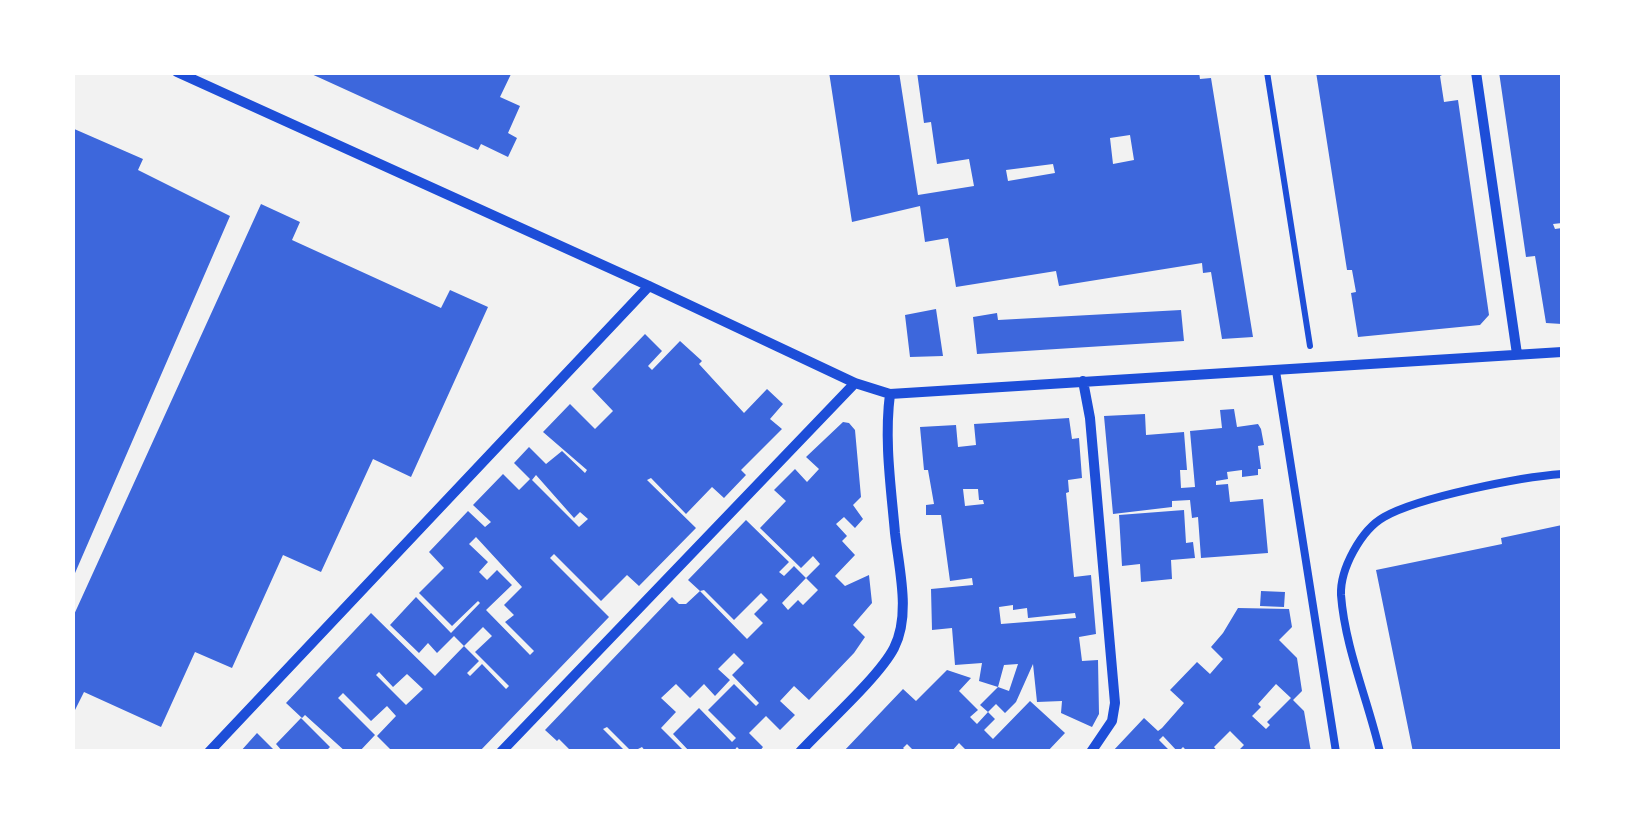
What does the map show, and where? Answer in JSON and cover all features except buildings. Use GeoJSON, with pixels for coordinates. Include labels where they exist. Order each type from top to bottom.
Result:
{"type":"FeatureCollection","features":[{"type":"Feature","properties":{"kind":"street"},"geometry":{"type":"LineString","coordinates":[[177,72],[855,384],[890,394],[1562,352]]}},
{"type":"Feature","properties":{"kind":"street"},"geometry":{"type":"LineString","coordinates":[[1476,72],[1517,354]]}},
{"type":"Feature","properties":{"kind":"street"},"geometry":{"type":"LineString","coordinates":[[209,752],[649,286]]}},
{"type":"Feature","properties":{"kind":"street"},"geometry":{"type":"LineString","coordinates":[[1083,381],[1090,418],[1116,703],[1112,722],[1091,752]]}},
{"type":"Feature","properties":{"kind":"street"},"geometry":{"type":"LineString","coordinates":[[500,752],[855,384]]}},
{"type":"Feature","properties":{"kind":"street"},"geometry":{"type":"LineString","coordinates":[[800,752],[893,651],[897,640],[902,608],[888,462],[890,394]]}},
{"type":"Feature","properties":{"kind":"lane"},"geometry":{"type":"LineString","coordinates":[[1276,371],[1336,752]]}},
{"type":"Feature","properties":{"kind":"lane"},"geometry":{"type":"LineString","coordinates":[[1380,752],[1341,590],[1346,570],[1364,536],[1382,518],[1411,506],[1532,476],[1562,474]]}},
{"type":"Feature","properties":{"kind":"path"},"geometry":{"type":"LineString","coordinates":[[1267,72],[1313,368]]}}]}
